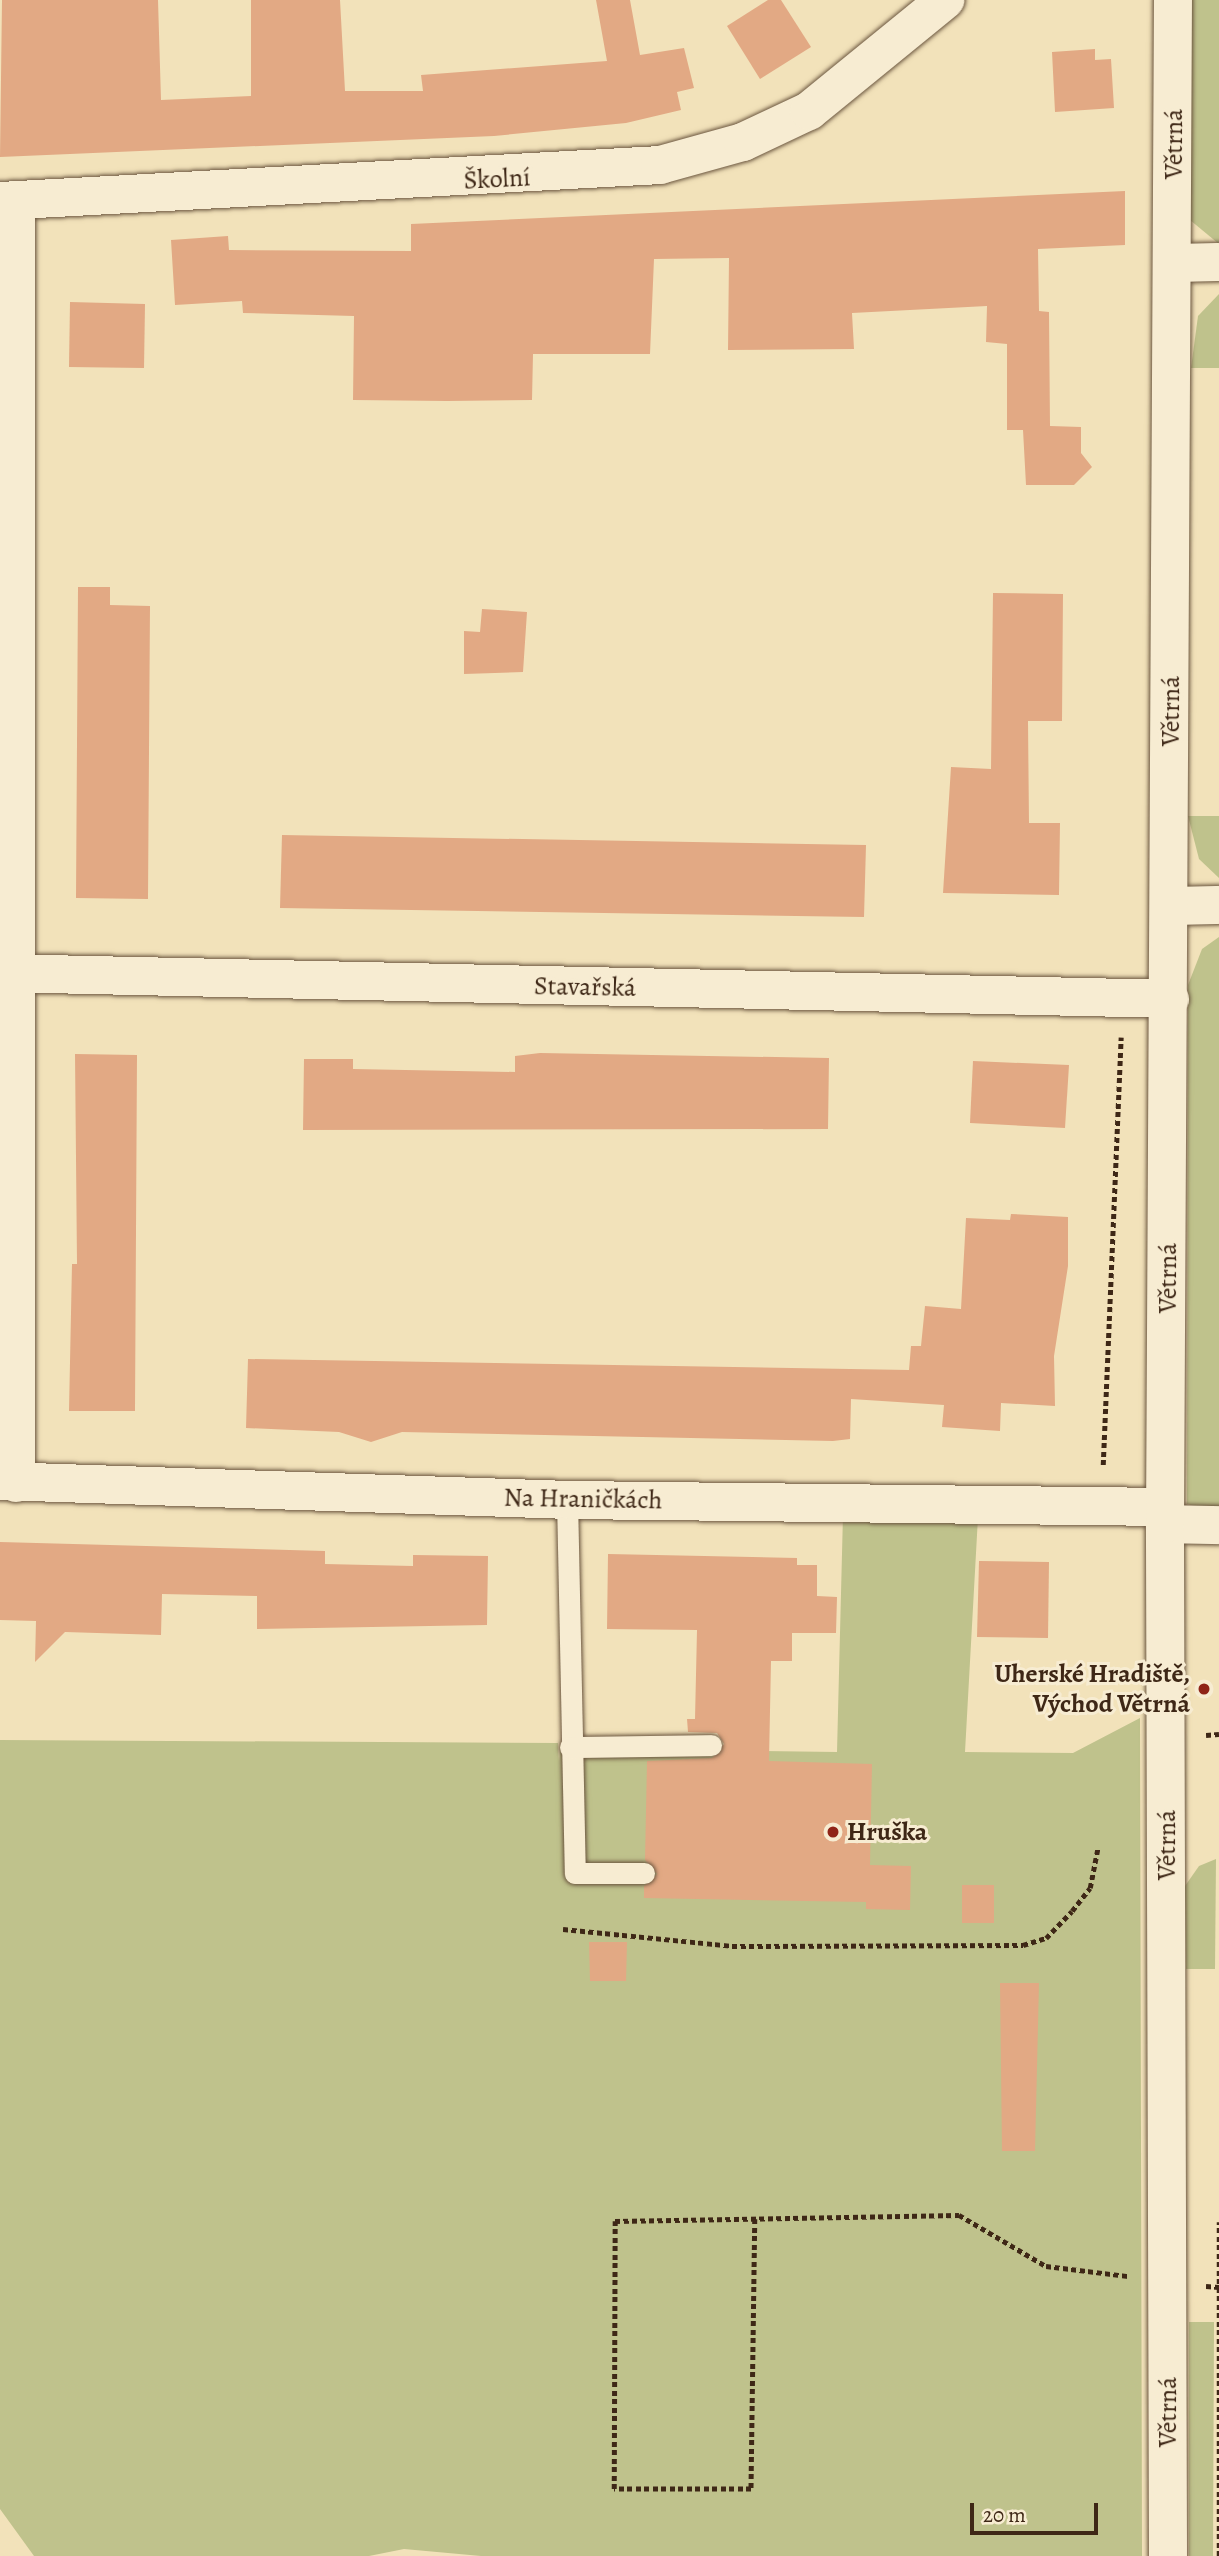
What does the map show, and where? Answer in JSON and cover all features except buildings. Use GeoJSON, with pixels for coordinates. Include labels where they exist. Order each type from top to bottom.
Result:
{"type":"FeatureCollection","features":[{"type":"Feature","properties":{"kind":"street","name":"Školní"},"geometry":{"type":"LineString","coordinates":[[8,201],[660,165],[743,142],[809,111],[945,0]]}},
{"type":"Feature","properties":{"kind":"street","name":"Větrná"},"geometry":{"type":"LineString","coordinates":[[1168,2556],[1165,1515],[1174,262],[1173,0]]}},
{"type":"Feature","properties":{"kind":"street"},"geometry":{"type":"LineString","coordinates":[[8,201],[8,1482]]}},
{"type":"Feature","properties":{"kind":"street"},"geometry":{"type":"LineString","coordinates":[[1174,262],[1219,262]]}},
{"type":"Feature","properties":{"kind":"street"},"geometry":{"type":"LineString","coordinates":[[1170,906],[1219,905]]}},
{"type":"Feature","properties":{"kind":"street","name":"Stavařská"},"geometry":{"type":"LineString","coordinates":[[9,975],[1170,999]]}},
{"type":"Feature","properties":{"kind":"street","name":"Na Hraničkách"},"geometry":{"type":"LineString","coordinates":[[8,1482],[567,1499],[1101,1506],[1219,1525]]}},
{"type":"Feature","properties":{"kind":"lane"},"geometry":{"type":"LineString","coordinates":[[567,1499],[570,1747],[575,1873],[645,1873]]}},
{"type":"Feature","properties":{"kind":"lane"},"geometry":{"type":"LineString","coordinates":[[570,1747],[711,1745]]}},
{"type":"Feature","properties":{"kind":"path"},"geometry":{"type":"LineString","coordinates":[[1101,1506],[1123,998]]}},
{"type":"Feature","properties":{"kind":"path"},"geometry":{"type":"LineString","coordinates":[[563,1929],[732,1946],[1023,1945],[1046,1938],[1090,1888],[1098,1847]]}},
{"type":"Feature","properties":{"kind":"path"},"geometry":{"type":"LineString","coordinates":[[755,2219],[751,2489],[614,2489],[615,2221],[959,2215],[1046,2266],[1219,2287]]}},
{"type":"Feature","properties":{"kind":"path"},"geometry":{"type":"LineString","coordinates":[[1219,2222],[1219,2556]]}},
{"type":"Feature","properties":{"kind":"green space"},"geometry":{"type":"Polygon","coordinates":[[[1178,0],[1219,0],[1219,244],[1190,220],[1178,0]]]}},
{"type":"Feature","properties":{"kind":"green space"},"geometry":{"type":"Polygon","coordinates":[[[1219,294],[1219,368],[1191,368],[1198,316],[1219,294]]]}},
{"type":"Feature","properties":{"kind":"green space"},"geometry":{"type":"Polygon","coordinates":[[[1188,816],[1219,816],[1219,878],[1199,859],[1188,816]]]}},
{"type":"Feature","properties":{"kind":"green space"},"geometry":{"type":"Polygon","coordinates":[[[1219,937],[1219,1513],[1187,1504],[1188,985],[1202,949],[1219,937]]]}},
{"type":"Feature","properties":{"kind":"green space"},"geometry":{"type":"Polygon","coordinates":[[[843,1514],[978,1517],[965,1752],[1073,1753],[1140,1718],[1142,2556],[481,2556],[404,2549],[369,2556],[34,2556],[0,2509],[0,1740],[558,1743],[559,1761],[560,1748],[837,1752],[843,1514]]]}},
{"type":"Feature","properties":{"kind":"green space"},"geometry":{"type":"Polygon","coordinates":[[[1216,1859],[1215,1969],[1186,1969],[1185,1886],[1199,1866],[1216,1859]]]}},
{"type":"Feature","properties":{"kind":"green space"},"geometry":{"type":"Polygon","coordinates":[[[1189,2322],[1214,2322],[1213,2556],[1189,2556],[1189,2322]]]}},
{"type":"Feature","properties":{"kind":"place","name":"Uherské Hradiště, Východ Větrná"},"geometry":{"type":"Point","coordinates":[1204,1689]}},
{"type":"Feature","properties":{"kind":"place","name":"Hruška"},"geometry":{"type":"Point","coordinates":[833,1832]}}]}
